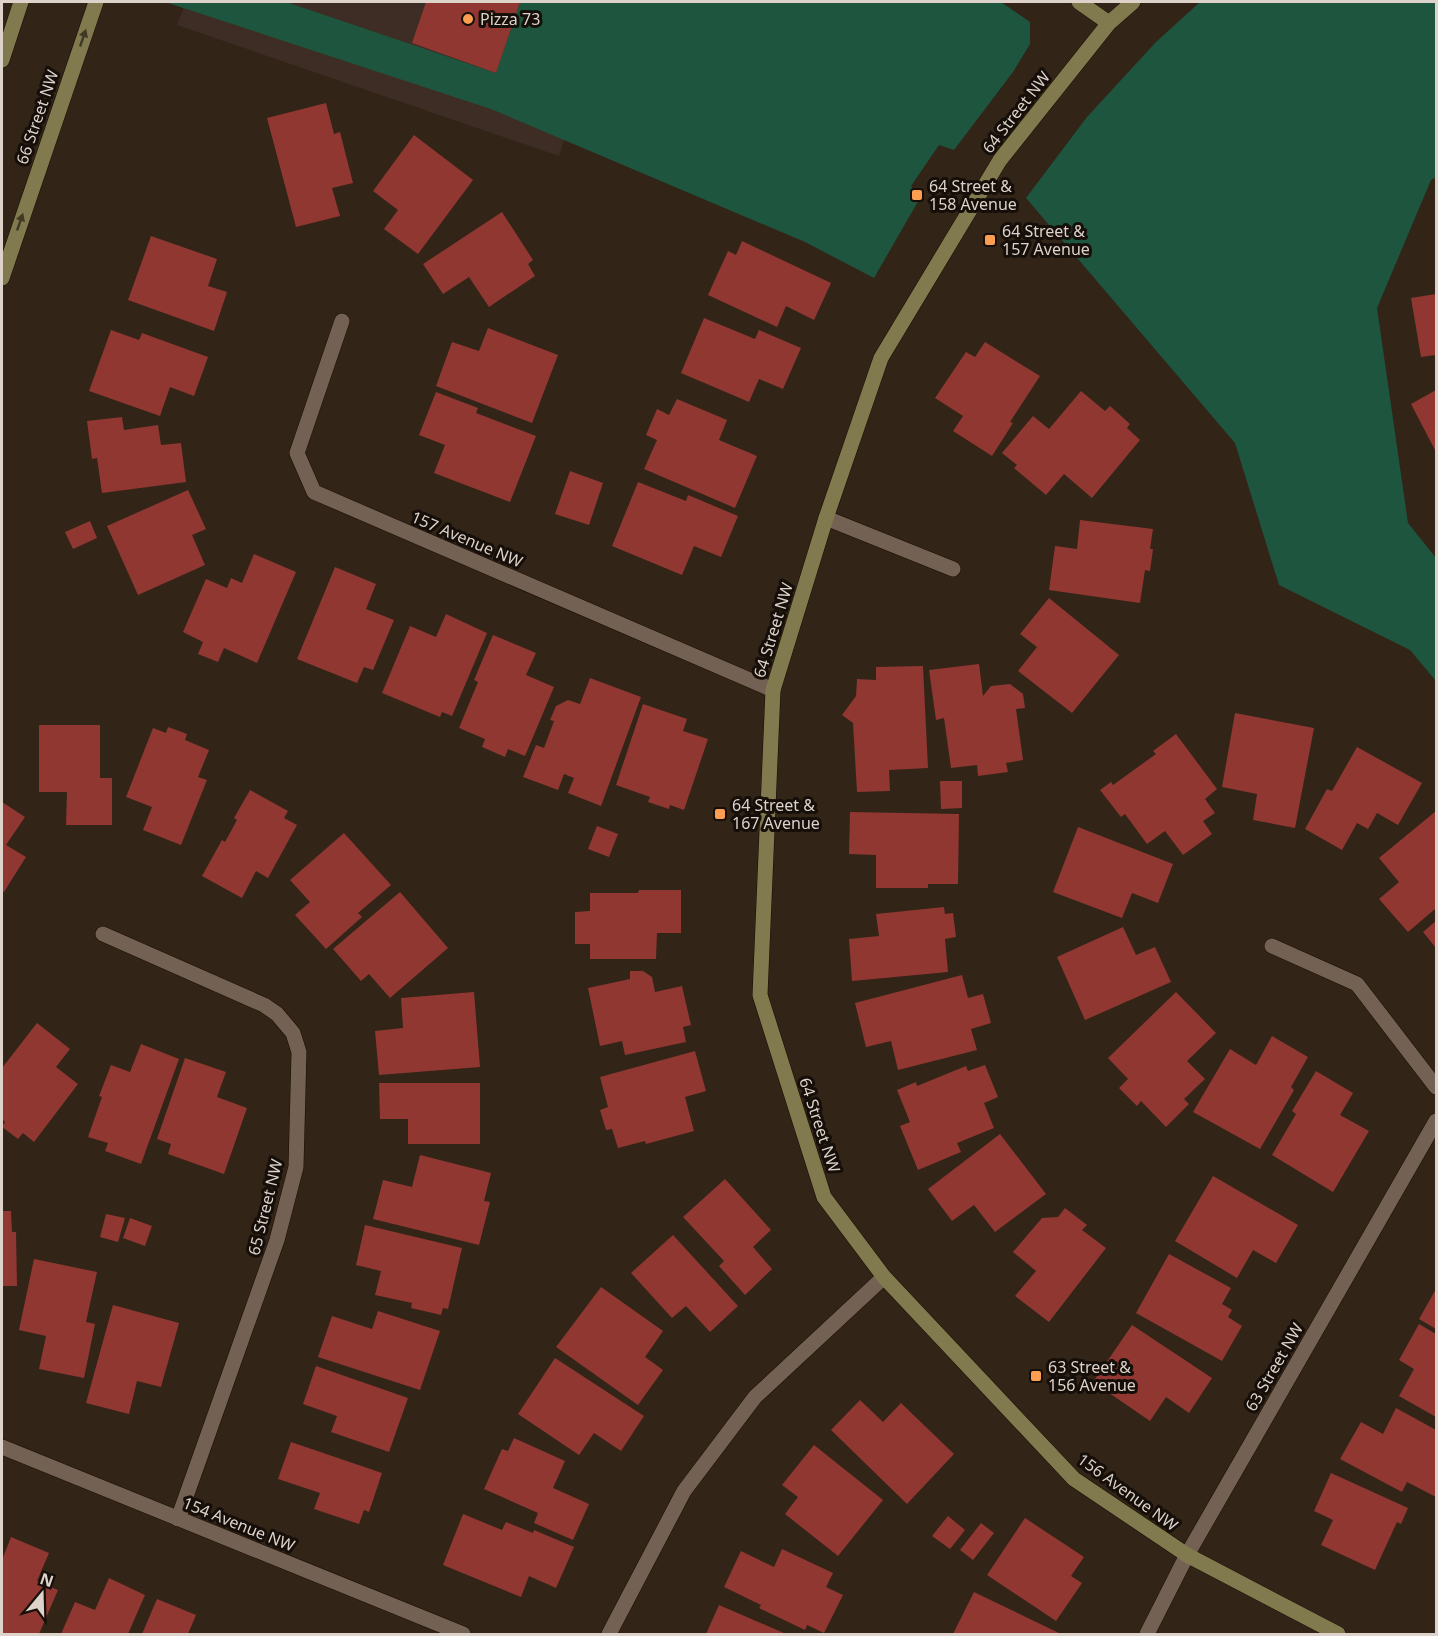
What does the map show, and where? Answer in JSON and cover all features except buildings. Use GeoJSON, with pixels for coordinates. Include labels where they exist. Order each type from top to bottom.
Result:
{"type":"FeatureCollection","features":[{"type":"Feature","properties":{"kind":"street"},"geometry":{"type":"LineString","coordinates":[[2,60],[21,2]]}},
{"type":"Feature","properties":{"kind":"street","name":"66 Street NW"},"geometry":{"type":"LineString","coordinates":[[2,278],[96,2]]}},
{"type":"Feature","properties":{"kind":"street"},"geometry":{"type":"LineString","coordinates":[[1079,2],[1109,22]]}},
{"type":"Feature","properties":{"kind":"street","name":"64 Street NW"},"geometry":{"type":"LineString","coordinates":[[884,1277],[824,1197],[760,995],[773,690],[826,518],[881,358],[1000,160],[1109,22],[1133,2]]}},
{"type":"Feature","properties":{"kind":"street","name":"157 Avenue NW"},"geometry":{"type":"LineString","coordinates":[[342,321],[297,453],[314,492],[773,690]]}},
{"type":"Feature","properties":{"kind":"street"},"geometry":{"type":"LineString","coordinates":[[826,518],[953,569]]}},
{"type":"Feature","properties":{"kind":"street","name":"65 Street NW"},"geometry":{"type":"LineString","coordinates":[[104,934],[264,1005],[277,1014],[293,1033],[299,1052],[296,1167],[278,1240],[178,1519]]}},
{"type":"Feature","properties":{"kind":"street"},"geometry":{"type":"LineString","coordinates":[[1272,946],[1357,984],[1437,1087]]}},
{"type":"Feature","properties":{"kind":"street","name":"63 Street NW"},"geometry":{"type":"LineString","coordinates":[[1147,1635],[1187,1556],[1437,1121]]}},
{"type":"Feature","properties":{"kind":"street"},"geometry":{"type":"LineString","coordinates":[[609,1635],[684,1491],[755,1397],[884,1277]]}},
{"type":"Feature","properties":{"kind":"street","name":"156 Avenue NW"},"geometry":{"type":"LineString","coordinates":[[884,1277],[1074,1479],[1187,1556],[1338,1635]]}},
{"type":"Feature","properties":{"kind":"street","name":"154 Avenue NW"},"geometry":{"type":"LineString","coordinates":[[2,1447],[463,1635]]}},
{"type":"Feature","properties":{"kind":"shaded area"},"geometry":{"type":"Polygon","coordinates":[[[186,2],[608,2],[559,156],[177,25],[186,2]]]}},
{"type":"Feature","properties":{"kind":"green space"},"geometry":{"type":"Polygon","coordinates":[[[165,2],[286,2],[496,73],[520,2],[1001,2],[1030,22],[1030,44],[1013,72],[954,150],[939,145],[911,186],[920,198],[874,278],[805,242],[491,109],[165,2]]]}},
{"type":"Feature","properties":{"kind":"green space"},"geometry":{"type":"Polygon","coordinates":[[[1200,2],[1436,2],[1436,177],[1431,180],[1377,308],[1408,523],[1436,558],[1436,681],[1410,650],[1279,585],[1235,443],[1026,198],[1087,117],[1156,42],[1200,2]]]}},
{"type":"Feature","properties":{"kind":"place","name":"Pizza 73"},"geometry":{"type":"Point","coordinates":[468,19]}},
{"type":"Feature","properties":{"kind":"place","name":"64 Street & 158 Avenue"},"geometry":{"type":"Point","coordinates":[917,195]}},
{"type":"Feature","properties":{"kind":"place","name":"64 Street & 157 Avenue"},"geometry":{"type":"Point","coordinates":[990,240]}},
{"type":"Feature","properties":{"kind":"place","name":"64 Street & 167 Avenue"},"geometry":{"type":"Point","coordinates":[720,814]}},
{"type":"Feature","properties":{"kind":"place","name":"63 Street & 156 Avenue"},"geometry":{"type":"Point","coordinates":[1036,1376]}}]}
